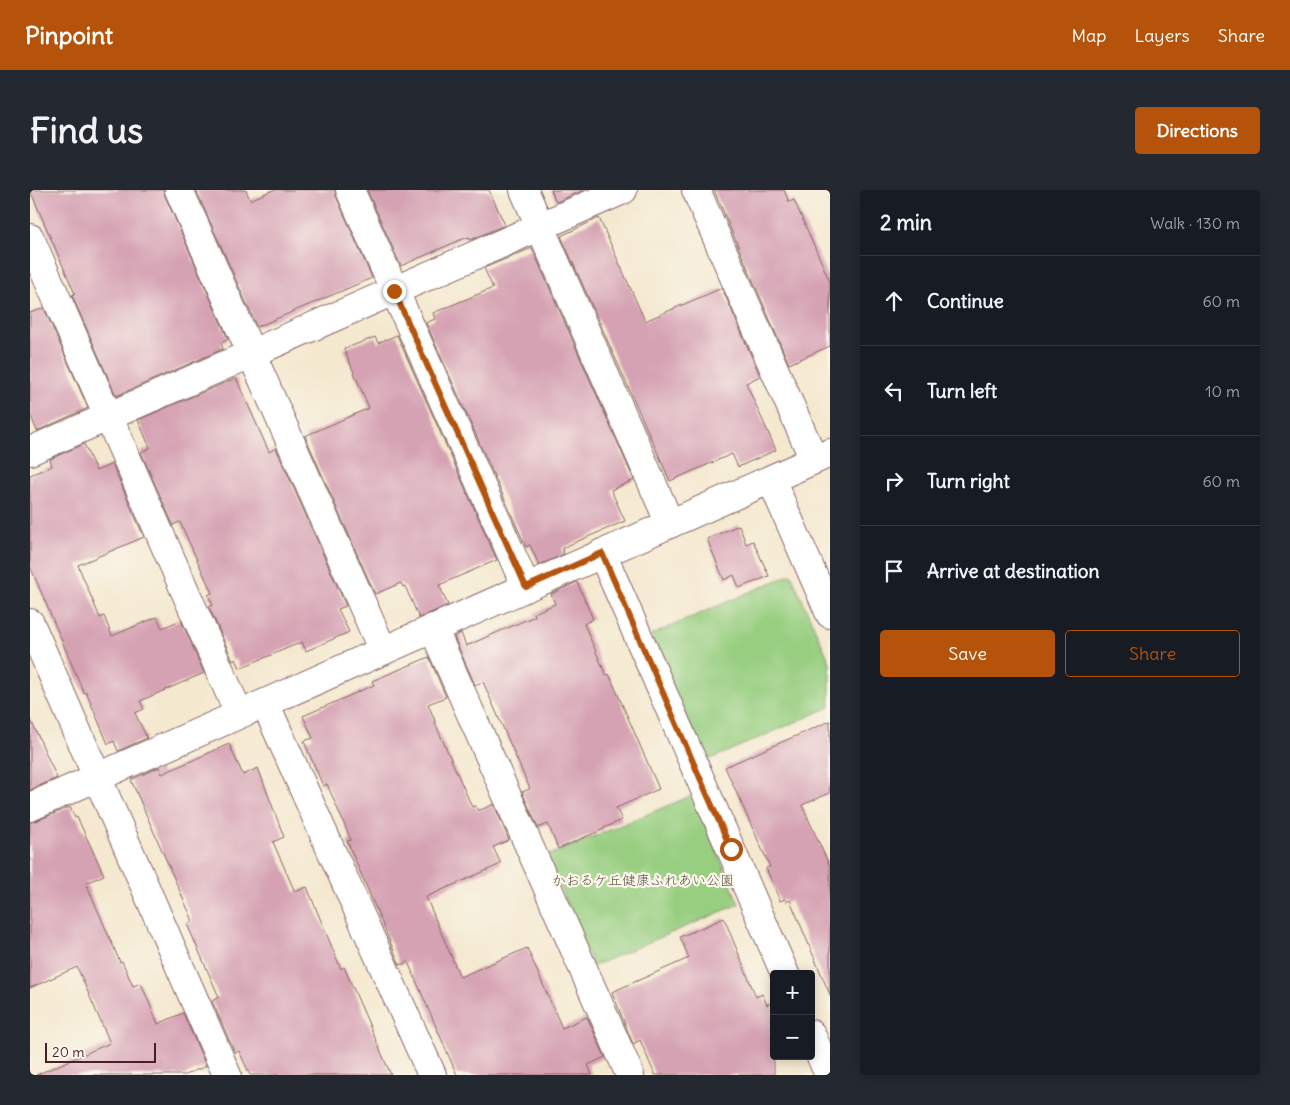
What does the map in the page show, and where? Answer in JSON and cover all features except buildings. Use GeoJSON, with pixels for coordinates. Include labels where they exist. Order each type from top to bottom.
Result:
{"type":"FeatureCollection","features":[{"type":"Feature","properties":{"kind":"street"},"geometry":{"type":"LineString","coordinates":[[179,190],[383,651]]}},
{"type":"Feature","properties":{"kind":"street"},"geometry":{"type":"LineString","coordinates":[[350,190],[526,587]]}},
{"type":"Feature","properties":{"kind":"street"},"geometry":{"type":"LineString","coordinates":[[524,190],[670,524]]}},
{"type":"Feature","properties":{"kind":"street"},"geometry":{"type":"LineString","coordinates":[[30,451],[623,190]]}},
{"type":"Feature","properties":{"kind":"street"},"geometry":{"type":"LineString","coordinates":[[30,807],[822,456],[696,190]]}},
{"type":"Feature","properties":{"kind":"street"},"geometry":{"type":"LineString","coordinates":[[30,238],[239,714]]}},
{"type":"Feature","properties":{"kind":"street"},"geometry":{"type":"LineString","coordinates":[[771,479],[830,614]]}},
{"type":"Feature","properties":{"kind":"street"},"geometry":{"type":"LineString","coordinates":[[602,553],[783,970]]}},
{"type":"Feature","properties":{"kind":"street"},"geometry":{"type":"LineString","coordinates":[[30,623],[227,1075]]}},
{"type":"Feature","properties":{"kind":"street"},"geometry":{"type":"LineString","coordinates":[[433,628],[630,1075]]}},
{"type":"Feature","properties":{"kind":"street"},"geometry":{"type":"LineString","coordinates":[[265,703],[432,1075]]}},
{"type":"Feature","properties":{"kind":"street"},"geometry":{"type":"LineString","coordinates":[[815,1043],[829,1075]]}},
{"type":"Feature","properties":{"kind":"green space"},"geometry":{"type":"Polygon","coordinates":[[[791,574],[830,663],[830,707],[706,761],[651,635],[791,574]]]}},
{"type":"Feature","properties":{"kind":"green space","name":"かおるケ丘健康ふれあい公園"},"geometry":{"type":"Polygon","coordinates":[[[693,795],[739,904],[593,966],[547,856],[693,795]]]}},
{"type":"Feature","properties":{"kind":"route"},"geometry":{"type":"LineString","coordinates":[[394,291],[526,587],[602,553],[731,849]]}}]}
